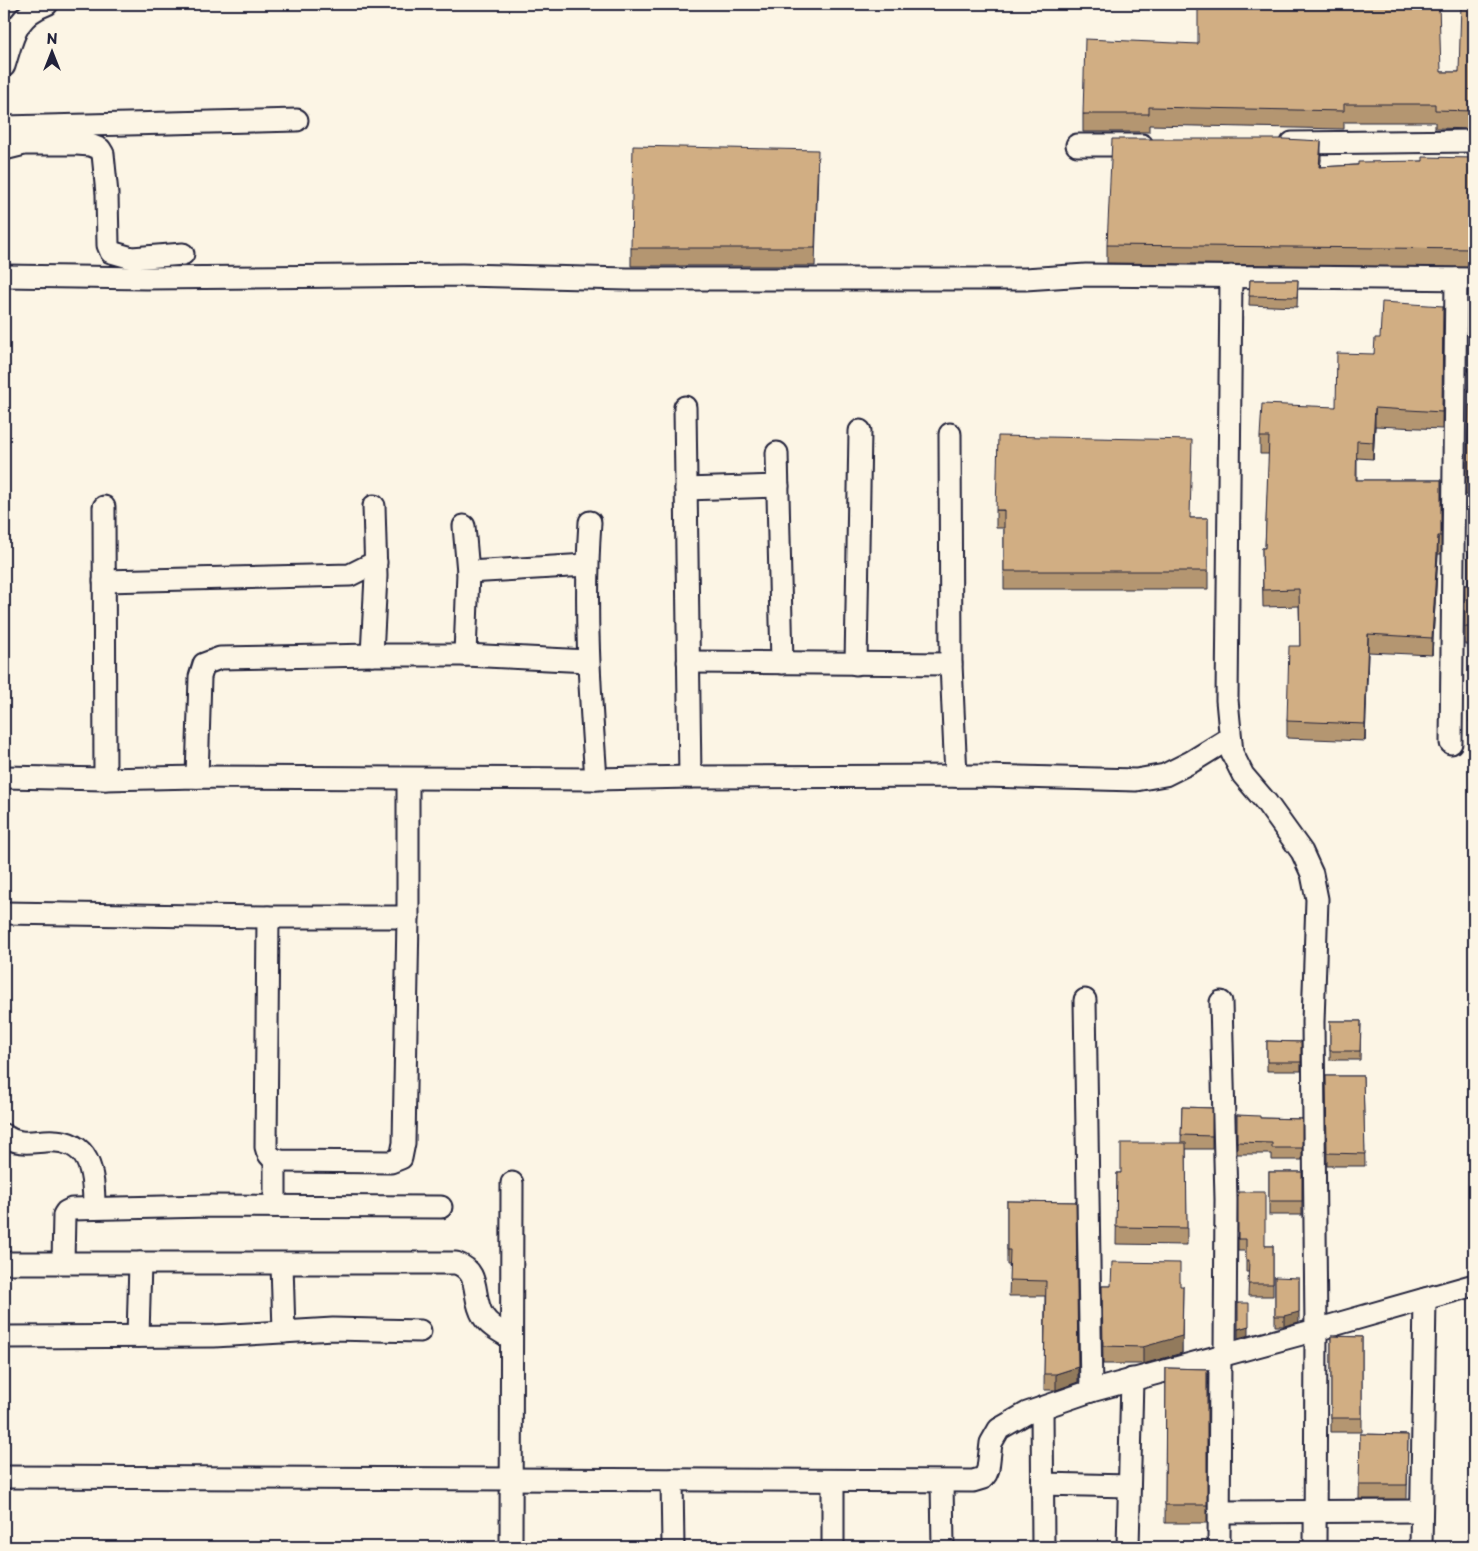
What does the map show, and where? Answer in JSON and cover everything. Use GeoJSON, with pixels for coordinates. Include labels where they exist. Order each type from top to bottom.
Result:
{"type":"FeatureCollection","features":[{"type":"Feature","properties":{"kind":"street"},"geometry":{"type":"LineString","coordinates":[[4,66],[14,34],[24,16],[38,7],[47,4]]}},
{"type":"Feature","properties":{"kind":"street"},"geometry":{"type":"LineString","coordinates":[[4,127],[297,120]]}},
{"type":"Feature","properties":{"kind":"street"},"geometry":{"type":"LineString","coordinates":[[1276,143],[1474,141]]}},
{"type":"Feature","properties":{"kind":"street"},"geometry":{"type":"LineString","coordinates":[[4,149],[24,144],[77,144],[90,145],[100,149],[103,154],[107,194],[108,245],[111,252],[132,258],[183,254]]}},
{"type":"Feature","properties":{"kind":"street"},"geometry":{"type":"LineString","coordinates":[[1077,145],[1156,144]]}},
{"type":"Feature","properties":{"kind":"street"},"geometry":{"type":"LineString","coordinates":[[4,276],[156,278],[462,275],[627,279],[1025,279],[1086,275],[1465,279],[1451,743]]}},
{"type":"Feature","properties":{"kind":"street"},"geometry":{"type":"LineString","coordinates":[[1232,276],[1227,690],[1232,753],[1243,775],[1302,852],[1312,874],[1317,899],[1313,1022],[1316,1330],[1315,1547]]}},
{"type":"Feature","properties":{"kind":"street"},"geometry":{"type":"LineString","coordinates":[[685,408],[690,777]]}},
{"type":"Feature","properties":{"kind":"street"},"geometry":{"type":"LineString","coordinates":[[856,664],[860,431]]}},
{"type":"Feature","properties":{"kind":"street"},"geometry":{"type":"LineString","coordinates":[[950,434],[951,664],[956,776]]}},
{"type":"Feature","properties":{"kind":"street"},"geometry":{"type":"LineString","coordinates":[[778,453],[782,663]]}},
{"type":"Feature","properties":{"kind":"street"},"geometry":{"type":"LineString","coordinates":[[686,489],[778,486]]}},
{"type":"Feature","properties":{"kind":"street"},"geometry":{"type":"LineString","coordinates":[[372,655],[376,562],[374,506]]}},
{"type":"Feature","properties":{"kind":"street"},"geometry":{"type":"LineString","coordinates":[[104,507],[105,779]]}},
{"type":"Feature","properties":{"kind":"street"},"geometry":{"type":"LineString","coordinates":[[590,522],[587,565],[588,661],[596,779]]}},
{"type":"Feature","properties":{"kind":"street"},"geometry":{"type":"LineString","coordinates":[[464,526],[468,572],[465,655]]}},
{"type":"Feature","properties":{"kind":"street"},"geometry":{"type":"LineString","coordinates":[[104,581],[350,575],[376,562]]}},
{"type":"Feature","properties":{"kind":"street"},"geometry":{"type":"LineString","coordinates":[[468,572],[587,565]]}},
{"type":"Feature","properties":{"kind":"street"},"geometry":{"type":"LineString","coordinates":[[197,776],[200,677],[204,664],[220,658],[465,655],[588,661]]}},
{"type":"Feature","properties":{"kind":"street"},"geometry":{"type":"LineString","coordinates":[[688,662],[951,664]]}},
{"type":"Feature","properties":{"kind":"street"},"geometry":{"type":"LineString","coordinates":[[4,777],[105,779],[197,776],[596,779],[956,776],[1136,780],[1165,775],[1191,762],[1230,738]]}},
{"type":"Feature","properties":{"kind":"street"},"geometry":{"type":"LineString","coordinates":[[268,917],[266,1147],[269,1156],[275,1160],[391,1162],[401,1158],[404,1143],[408,917],[408,779]]}},
{"type":"Feature","properties":{"kind":"street"},"geometry":{"type":"LineString","coordinates":[[4,913],[408,917]]}},
{"type":"Feature","properties":{"kind":"street"},"geometry":{"type":"LineString","coordinates":[[1085,1000],[1090,1391]]}},
{"type":"Feature","properties":{"kind":"street"},"geometry":{"type":"LineString","coordinates":[[1219,1547],[1226,1199],[1221,1002]]}},
{"type":"Feature","properties":{"kind":"street"},"geometry":{"type":"LineString","coordinates":[[4,1135],[16,1142],[62,1141],[76,1147],[93,1174],[94,1208]]}},
{"type":"Feature","properties":{"kind":"street"},"geometry":{"type":"LineString","coordinates":[[275,1160],[275,1206]]}},
{"type":"Feature","properties":{"kind":"street"},"geometry":{"type":"LineString","coordinates":[[511,1547],[512,1183]]}},
{"type":"Feature","properties":{"kind":"street"},"geometry":{"type":"LineString","coordinates":[[63,1262],[64,1219],[66,1212],[72,1209],[275,1206],[441,1207]]}},
{"type":"Feature","properties":{"kind":"street"},"geometry":{"type":"LineString","coordinates":[[4,1263],[282,1264],[456,1262],[464,1266],[471,1274],[482,1316],[489,1324],[511,1338]]}},
{"type":"Feature","properties":{"kind":"street"},"geometry":{"type":"LineString","coordinates":[[138,1336],[140,1263]]}},
{"type":"Feature","properties":{"kind":"street"},"geometry":{"type":"LineString","coordinates":[[282,1264],[284,1332]]}},
{"type":"Feature","properties":{"kind":"street"},"geometry":{"type":"LineString","coordinates":[[4,1477],[973,1481],[983,1478],[988,1469],[991,1443],[999,1430],[1014,1419],[1042,1408],[1132,1379],[1316,1330],[1474,1285]]}},
{"type":"Feature","properties":{"kind":"street"},"geometry":{"type":"LineString","coordinates":[[1421,1547],[1425,1299]]}},
{"type":"Feature","properties":{"kind":"street"},"geometry":{"type":"LineString","coordinates":[[4,1337],[214,1336],[333,1329],[420,1331]]}},
{"type":"Feature","properties":{"kind":"street"},"geometry":{"type":"LineString","coordinates":[[1128,1547],[1132,1379]]}},
{"type":"Feature","properties":{"kind":"street"},"geometry":{"type":"LineString","coordinates":[[1042,1408],[1043,1547]]}},
{"type":"Feature","properties":{"kind":"street"},"geometry":{"type":"LineString","coordinates":[[672,1480],[673,1547]]}},
{"type":"Feature","properties":{"kind":"street"},"geometry":{"type":"LineString","coordinates":[[833,1481],[834,1547]]}},
{"type":"Feature","properties":{"kind":"street"},"geometry":{"type":"LineString","coordinates":[[942,1482],[943,1547]]}},
{"type":"Feature","properties":{"kind":"street"},"geometry":{"type":"LineString","coordinates":[[1042,1484],[1129,1486]]}},
{"type":"Feature","properties":{"kind":"street"},"geometry":{"type":"LineString","coordinates":[[1219,1512],[1421,1511]]}},
{"type":"Feature","properties":{"kind":"building"},"geometry":{"type":"Polygon","coordinates":[[[1198,4],[1439,4],[1441,72],[1459,72],[1461,4],[1474,4],[1474,111],[1435,110],[1435,104],[1344,104],[1344,111],[1149,107],[1149,114],[1083,114],[1085,39],[1198,44],[1198,4]]]}},
{"type":"Feature","properties":{"kind":"building"},"geometry":{"type":"Polygon","coordinates":[[[1112,139],[1284,139],[1321,141],[1319,167],[1358,165],[1358,162],[1423,161],[1423,157],[1474,158],[1474,249],[1107,245],[1112,139]]]}},
{"type":"Feature","properties":{"kind":"building"},"geometry":{"type":"Polygon","coordinates":[[[633,146],[818,150],[815,248],[631,248],[633,146]]]}},
{"type":"Feature","properties":{"kind":"building"},"geometry":{"type":"Polygon","coordinates":[[[1250,280],[1298,280],[1297,297],[1249,296],[1250,280]]]}},
{"type":"Feature","properties":{"kind":"building"},"geometry":{"type":"Polygon","coordinates":[[[1382,302],[1443,306],[1442,412],[1375,408],[1373,442],[1357,441],[1356,480],[1441,480],[1441,536],[1438,536],[1432,638],[1368,634],[1365,724],[1287,721],[1289,646],[1300,646],[1299,589],[1263,590],[1262,548],[1265,548],[1269,437],[1260,437],[1262,404],[1336,407],[1337,353],[1374,354],[1375,338],[1380,338],[1382,302]]]}},
{"type":"Feature","properties":{"kind":"building"},"geometry":{"type":"Polygon","coordinates":[[[1469,405],[1474,405],[1474,478],[1466,477],[1469,405]]]}},
{"type":"Feature","properties":{"kind":"building"},"geometry":{"type":"Polygon","coordinates":[[[998,436],[1192,440],[1190,518],[1208,518],[1208,571],[1004,571],[1004,510],[996,510],[998,436]]]}},
{"type":"Feature","properties":{"kind":"building"},"geometry":{"type":"Polygon","coordinates":[[[1468,509],[1474,509],[1474,722],[1469,722],[1470,627],[1465,627],[1465,585],[1468,585],[1468,509]]]}},
{"type":"Feature","properties":{"kind":"building"},"geometry":{"type":"Polygon","coordinates":[[[1330,1021],[1361,1021],[1360,1051],[1330,1051],[1330,1021]]]}},
{"type":"Feature","properties":{"kind":"building"},"geometry":{"type":"Polygon","coordinates":[[[1267,1041],[1301,1042],[1301,1062],[1267,1062],[1267,1041]]]}},
{"type":"Feature","properties":{"kind":"building"},"geometry":{"type":"Polygon","coordinates":[[[1326,1076],[1363,1076],[1365,1154],[1327,1153],[1326,1076]]]}},
{"type":"Feature","properties":{"kind":"building"},"geometry":{"type":"Polygon","coordinates":[[[1182,1107],[1212,1108],[1212,1136],[1181,1135],[1182,1107]]]}},
{"type":"Feature","properties":{"kind":"building"},"geometry":{"type":"Polygon","coordinates":[[[1237,1115],[1260,1116],[1260,1118],[1302,1119],[1302,1148],[1272,1148],[1272,1143],[1237,1142],[1237,1115]]]}},
{"type":"Feature","properties":{"kind":"building"},"geometry":{"type":"Polygon","coordinates":[[[1121,1143],[1186,1143],[1187,1228],[1116,1227],[1117,1173],[1121,1173],[1121,1143]]]}},
{"type":"Feature","properties":{"kind":"building"},"geometry":{"type":"Polygon","coordinates":[[[1269,1172],[1302,1172],[1302,1201],[1269,1201],[1269,1172]]]}},
{"type":"Feature","properties":{"kind":"building"},"geometry":{"type":"Polygon","coordinates":[[[1238,1192],[1265,1192],[1265,1246],[1273,1246],[1273,1284],[1248,1284],[1249,1260],[1246,1260],[1246,1239],[1238,1239],[1238,1192]]]}},
{"type":"Feature","properties":{"kind":"building"},"geometry":{"type":"Polygon","coordinates":[[[1007,1201],[1076,1202],[1078,1367],[1056,1374],[1044,1374],[1046,1281],[1009,1280],[1010,1250],[1007,1250],[1007,1201]]]}},
{"type":"Feature","properties":{"kind":"building"},"geometry":{"type":"Polygon","coordinates":[[[1112,1262],[1180,1263],[1180,1286],[1183,1286],[1182,1336],[1143,1347],[1103,1346],[1102,1286],[1111,1286],[1112,1262]]]}},
{"type":"Feature","properties":{"kind":"building"},"geometry":{"type":"Polygon","coordinates":[[[1275,1277],[1299,1278],[1299,1312],[1275,1316],[1275,1277]]]}},
{"type":"Feature","properties":{"kind":"building"},"geometry":{"type":"Polygon","coordinates":[[[1238,1303],[1249,1303],[1249,1326],[1238,1329],[1238,1303]]]}},
{"type":"Feature","properties":{"kind":"building"},"geometry":{"type":"Polygon","coordinates":[[[1331,1336],[1362,1337],[1362,1418],[1331,1418],[1331,1336]]]}},
{"type":"Feature","properties":{"kind":"building"},"geometry":{"type":"Polygon","coordinates":[[[1166,1368],[1207,1369],[1207,1505],[1165,1505],[1166,1368]]]}},
{"type":"Feature","properties":{"kind":"building"},"geometry":{"type":"Polygon","coordinates":[[[1360,1434],[1408,1435],[1407,1485],[1359,1485],[1360,1434]]]}}]}
